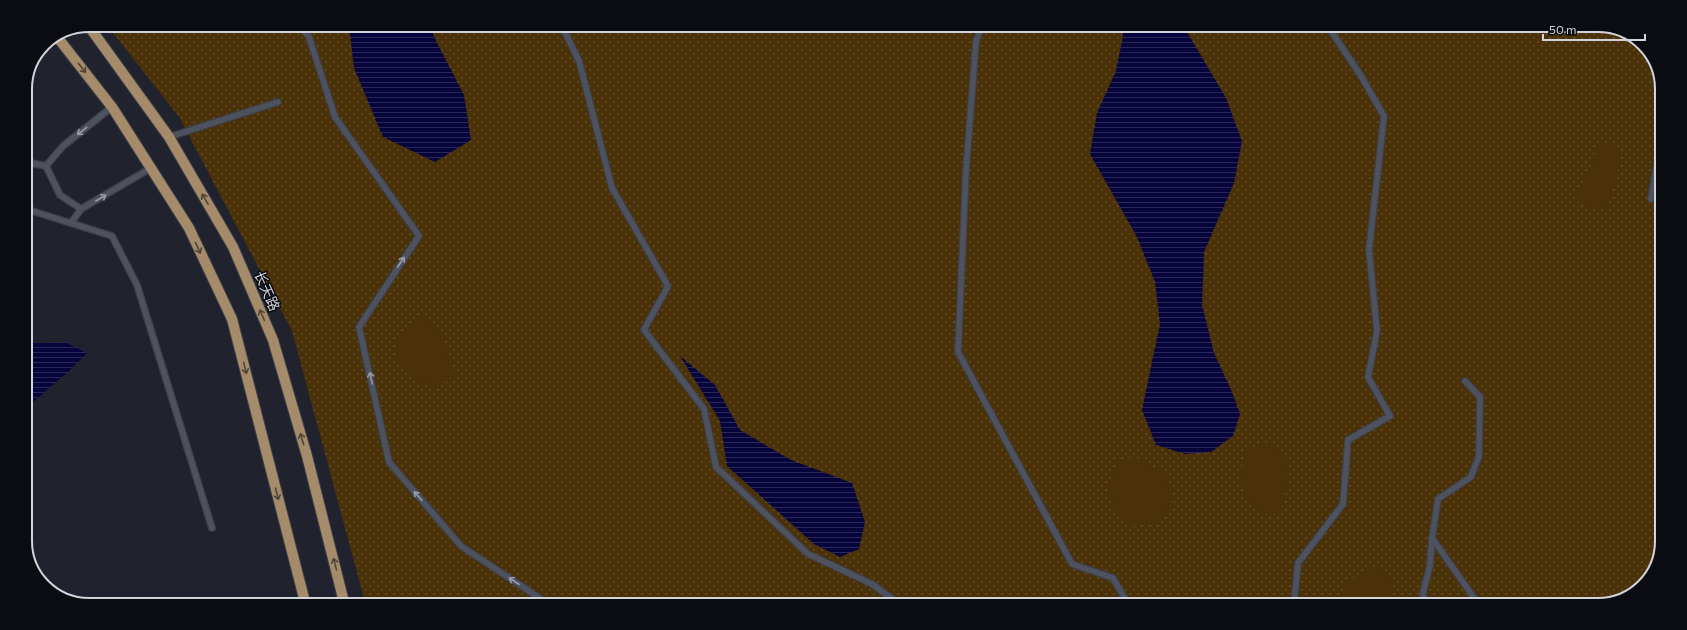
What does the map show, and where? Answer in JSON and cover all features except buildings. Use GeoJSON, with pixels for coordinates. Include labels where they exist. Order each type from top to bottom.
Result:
{"type":"FeatureCollection","features":[{"type":"Feature","properties":{"kind":"main road","name":"长天路"},"geometry":{"type":"LineString","coordinates":[[93,32],[170,137],[232,247],[273,340],[307,456],[343,598]]}},
{"type":"Feature","properties":{"kind":"main road"},"geometry":{"type":"LineString","coordinates":[[60,40],[112,107],[189,228],[232,319],[304,598]]}},
{"type":"Feature","properties":{"kind":"lane"},"geometry":{"type":"LineString","coordinates":[[304,32],[309,37],[335,117],[418,236],[359,327],[389,462],[461,546],[539,598]]}},
{"type":"Feature","properties":{"kind":"lane"},"geometry":{"type":"LineString","coordinates":[[565,32],[579,61],[612,188],[668,286],[644,330],[704,409],[716,467],[808,554],[872,584],[891,598]]}},
{"type":"Feature","properties":{"kind":"lane"},"geometry":{"type":"LineString","coordinates":[[980,32],[976,41],[966,171],[958,352],[1072,564],[1113,578],[1125,598]]}},
{"type":"Feature","properties":{"kind":"lane"},"geometry":{"type":"LineString","coordinates":[[1295,598],[1298,563],[1343,504],[1348,440],[1390,416],[1368,377],[1378,331],[1369,250],[1384,116],[1332,32]]}},
{"type":"Feature","properties":{"kind":"lane"},"geometry":{"type":"LineString","coordinates":[[170,137],[278,102]]}},
{"type":"Feature","properties":{"kind":"lane"},"geometry":{"type":"LineString","coordinates":[[46,166],[62,146],[112,107]]}},
{"type":"Feature","properties":{"kind":"lane"},"geometry":{"type":"LineString","coordinates":[[32,163],[46,166]]}},
{"type":"Feature","properties":{"kind":"lane"},"geometry":{"type":"LineString","coordinates":[[46,166],[60,195],[81,209]]}},
{"type":"Feature","properties":{"kind":"lane"},"geometry":{"type":"LineString","coordinates":[[71,223],[81,209],[151,168]]}},
{"type":"Feature","properties":{"kind":"lane"},"geometry":{"type":"LineString","coordinates":[[1651,199],[1655,175]]}},
{"type":"Feature","properties":{"kind":"lane"},"geometry":{"type":"LineString","coordinates":[[32,211],[112,236],[137,285],[212,528]]}},
{"type":"Feature","properties":{"kind":"lane"},"geometry":{"type":"LineString","coordinates":[[1423,598],[1423,593],[1430,565],[1432,538],[1438,499],[1471,477],[1479,456],[1480,397],[1465,381]]}},
{"type":"Feature","properties":{"kind":"lane"},"geometry":{"type":"LineString","coordinates":[[1432,538],[1474,598]]}},
{"type":"Feature","properties":{"kind":"shaded area"},"geometry":{"type":"Polygon","coordinates":[[[112,32],[1606,32],[1617,35],[1630,42],[1643,54],[1652,70],[1655,85],[1655,541],[1652,560],[1643,576],[1630,588],[1617,595],[1606,598],[364,598],[292,331],[179,117],[112,32]]]}},
{"type":"Feature","properties":{"kind":"shaded area"},"geometry":{"type":"Polygon","coordinates":[[[350,32],[433,32],[434,37],[464,95],[471,140],[435,162],[383,137],[354,68],[350,32]]]}},
{"type":"Feature","properties":{"kind":"shaded area"},"geometry":{"type":"Polygon","coordinates":[[[1122,32],[1187,32],[1226,98],[1242,141],[1234,183],[1204,252],[1202,305],[1214,353],[1232,392],[1240,414],[1233,436],[1211,452],[1185,454],[1156,445],[1142,410],[1160,324],[1155,282],[1137,237],[1090,154],[1097,113],[1116,71],[1123,36],[1122,32]]]}},
{"type":"Feature","properties":{"kind":"shaded area"},"geometry":{"type":"Polygon","coordinates":[[[1617,143],[1621,160],[1607,208],[1590,210],[1575,200],[1590,167],[1598,144],[1617,143]]]}},
{"type":"Feature","properties":{"kind":"shaded area"},"geometry":{"type":"Polygon","coordinates":[[[422,314],[441,333],[455,375],[437,388],[415,381],[397,364],[397,336],[422,314]]]}},
{"type":"Feature","properties":{"kind":"shaded area"},"geometry":{"type":"Polygon","coordinates":[[[65,342],[87,353],[32,403],[32,343],[65,342]]]}},
{"type":"Feature","properties":{"kind":"shaded area"},"geometry":{"type":"Polygon","coordinates":[[[680,356],[715,385],[740,430],[791,460],[852,483],[865,522],[859,549],[840,557],[814,544],[727,466],[720,421],[680,356]]]}},
{"type":"Feature","properties":{"kind":"shaded area"},"geometry":{"type":"Polygon","coordinates":[[[1265,442],[1278,450],[1284,457],[1287,464],[1287,489],[1280,514],[1262,514],[1245,498],[1240,474],[1246,451],[1265,442]]]}},
{"type":"Feature","properties":{"kind":"shaded area"},"geometry":{"type":"Polygon","coordinates":[[[1135,457],[1165,473],[1174,501],[1160,523],[1130,526],[1116,511],[1107,491],[1117,461],[1135,457]]]}},
{"type":"Feature","properties":{"kind":"shaded area"},"geometry":{"type":"Polygon","coordinates":[[[1377,566],[1387,573],[1394,588],[1391,598],[1342,598],[1343,584],[1377,566]]]}}]}
